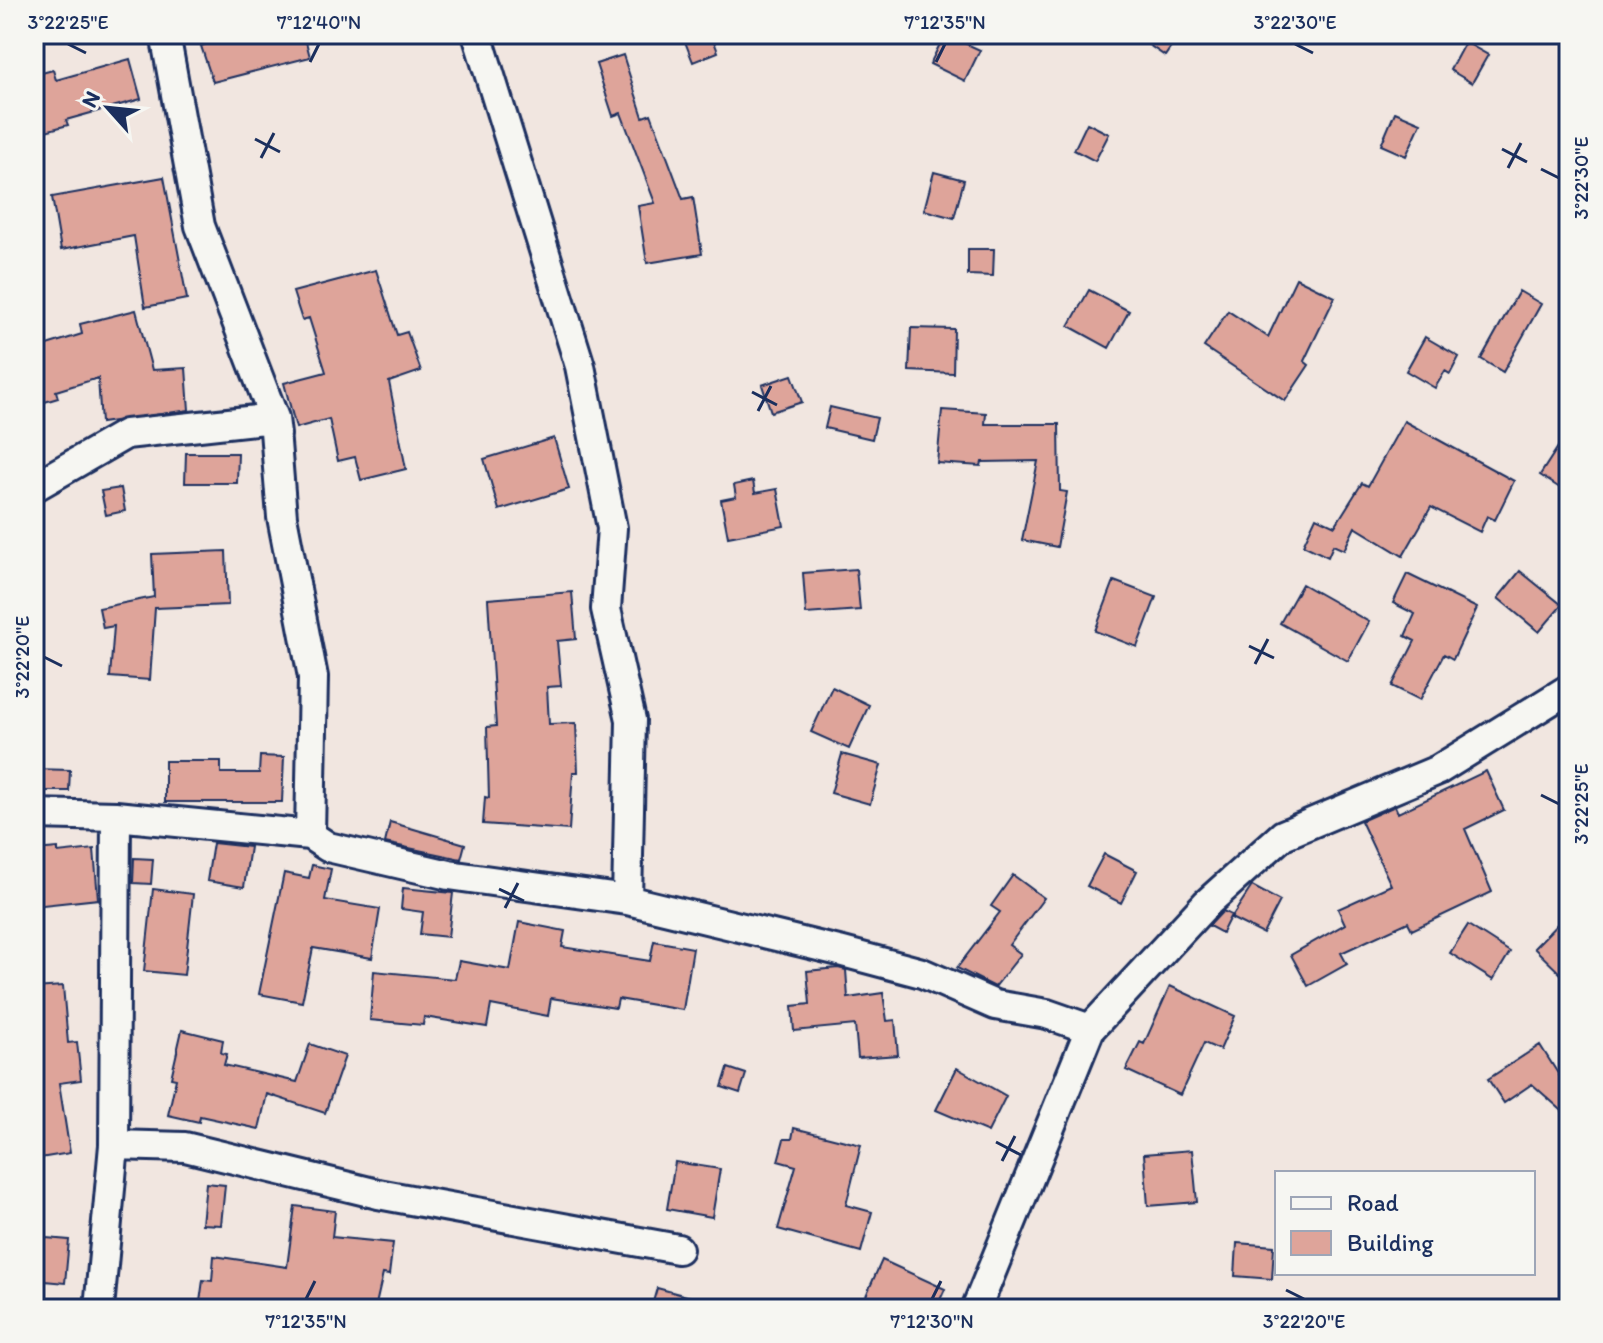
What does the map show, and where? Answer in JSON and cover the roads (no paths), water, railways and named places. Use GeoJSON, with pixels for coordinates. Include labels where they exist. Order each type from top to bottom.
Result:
{"type":"FeatureCollection","features":[{"type":"Feature","properties":{"kind":"street"},"geometry":{"type":"LineString","coordinates":[[165,34],[200,226],[274,418],[282,517],[313,677],[310,835]]}},
{"type":"Feature","properties":{"kind":"street"},"geometry":{"type":"LineString","coordinates":[[477,34],[580,366],[612,528],[606,609],[631,720],[627,900]]}},
{"type":"Feature","properties":{"kind":"street"},"geometry":{"type":"LineString","coordinates":[[34,487],[126,434],[274,418]]}},
{"type":"Feature","properties":{"kind":"street"},"geometry":{"type":"LineString","coordinates":[[976,1309],[1090,1029],[1206,904],[1283,835],[1438,770],[1569,689]]}},
{"type":"Feature","properties":{"kind":"street"},"geometry":{"type":"LineString","coordinates":[[34,814],[116,816],[310,835],[328,847],[449,875],[627,900],[908,969],[995,1005],[1047,1014],[1090,1029]]}},
{"type":"Feature","properties":{"kind":"street"},"geometry":{"type":"LineString","coordinates":[[99,1309],[114,1145],[116,816]]}},
{"type":"Feature","properties":{"kind":"street"},"geometry":{"type":"LineString","coordinates":[[114,1145],[185,1147],[378,1194],[678,1249]]}}]}
